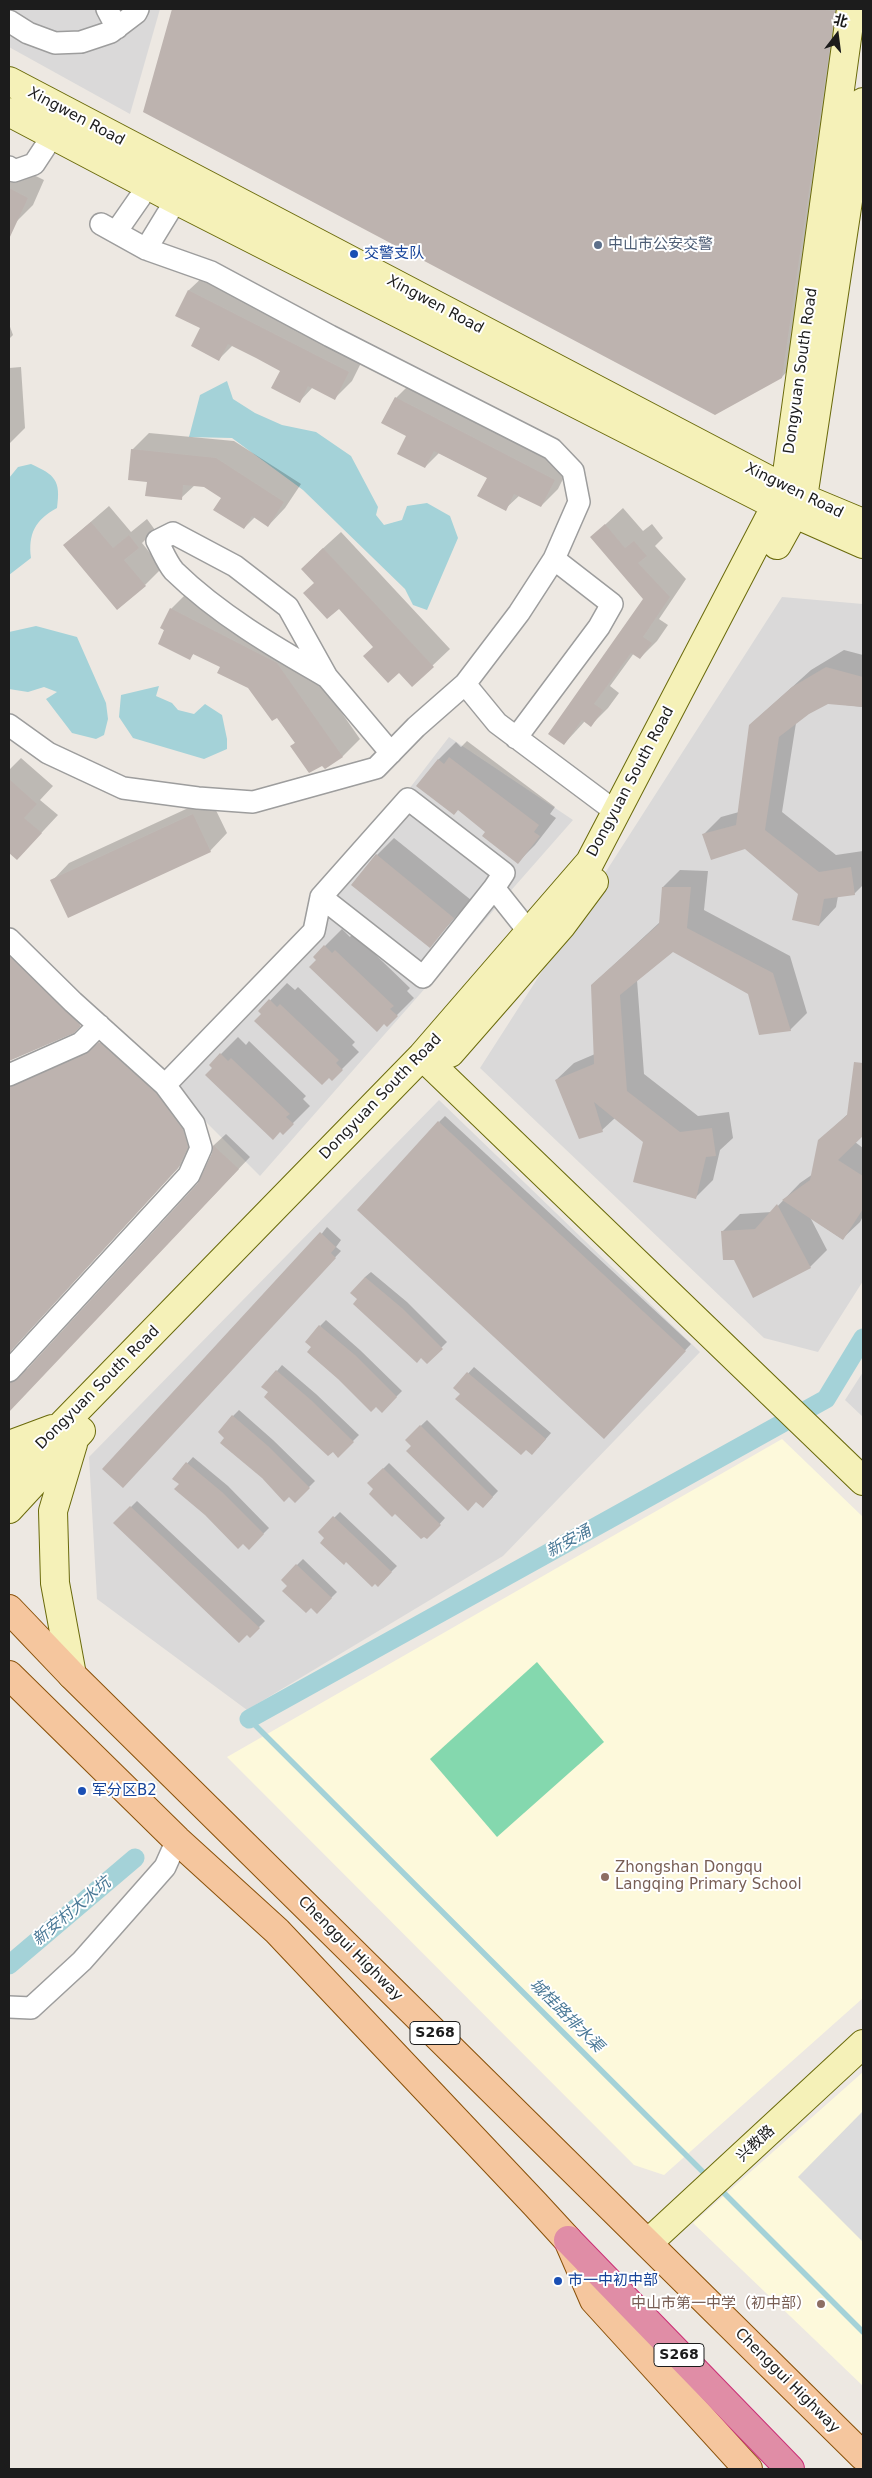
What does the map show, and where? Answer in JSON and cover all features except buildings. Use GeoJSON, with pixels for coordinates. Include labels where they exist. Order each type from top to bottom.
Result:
{"type":"FeatureCollection","features":[{"type":"Feature","properties":{"kind":"highway","name":"S268"},"geometry":{"type":"LineString","coordinates":[[568,2240],[790,2469]]}},
{"type":"Feature","properties":{"kind":"main road","name":"Chenggui Highway"},"geometry":{"type":"LineString","coordinates":[[9,1609],[72,1675],[863,2456]]}},
{"type":"Feature","properties":{"kind":"main road","name":"S268"},"geometry":{"type":"LineString","coordinates":[[9,1675],[177,1840],[277,1931],[568,2240],[594,2300],[748,2469]]}},
{"type":"Feature","properties":{"kind":"street"},"geometry":{"type":"LineString","coordinates":[[107,9],[117,28]]}},
{"type":"Feature","properties":{"kind":"street"},"geometry":{"type":"LineString","coordinates":[[9,21],[28,33],[55,43],[82,42],[111,32],[138,9]]}},
{"type":"Feature","properties":{"kind":"street","name":"Dongyuan South Road"},"geometry":{"type":"LineString","coordinates":[[429,1063],[529,932],[590,862],[790,501],[851,9]]}},
{"type":"Feature","properties":{"kind":"street","name":"Xingwen Road"},"geometry":{"type":"LineString","coordinates":[[9,81],[790,501],[863,544]]}},
{"type":"Feature","properties":{"kind":"street","name":"Dongyuan South Road"},"geometry":{"type":"LineString","coordinates":[[9,1509],[69,1431],[562,925],[604,869],[790,501],[856,195],[863,102]]}},
{"type":"Feature","properties":{"kind":"street","name":"Xingwen Road"},"geometry":{"type":"LineString","coordinates":[[9,112],[176,200],[790,501],[863,523]]}},
{"type":"Feature","properties":{"kind":"street"},"geometry":{"type":"LineString","coordinates":[[9,168],[14,171],[34,164],[53,135]]}},
{"type":"Feature","properties":{"kind":"street"},"geometry":{"type":"LineString","coordinates":[[9,725],[48,753],[123,788],[198,798],[252,802],[376,768],[464,684],[520,613],[554,559],[579,502],[572,471],[552,449],[330,336],[211,272],[146,249],[108,228],[148,186]]}},
{"type":"Feature","properties":{"kind":"street"},"geometry":{"type":"LineString","coordinates":[[146,249],[176,200]]}},
{"type":"Feature","properties":{"kind":"street"},"geometry":{"type":"LineString","coordinates":[[328,677],[272,646],[216,605],[172,569],[157,541],[173,533],[235,566],[288,607],[328,677],[391,753]]}},
{"type":"Feature","properties":{"kind":"street"},"geometry":{"type":"LineString","coordinates":[[516,738],[599,627],[612,604],[554,559]]}},
{"type":"Feature","properties":{"kind":"street"},"geometry":{"type":"LineString","coordinates":[[464,684],[498,723],[616,812]]}},
{"type":"Feature","properties":{"kind":"street"},"geometry":{"type":"LineString","coordinates":[[165,1085],[314,931],[321,897],[408,799],[504,873],[423,977],[321,897]]}},
{"type":"Feature","properties":{"kind":"street"},"geometry":{"type":"LineString","coordinates":[[494,888],[529,932]]}},
{"type":"Feature","properties":{"kind":"street"},"geometry":{"type":"LineString","coordinates":[[9,939],[165,1085],[194,1124],[201,1148],[189,1174],[9,1371]]}},
{"type":"Feature","properties":{"kind":"street"},"geometry":{"type":"LineString","coordinates":[[9,1075],[81,1043],[99,1025]]}},
{"type":"Feature","properties":{"kind":"street"},"geometry":{"type":"LineString","coordinates":[[429,1063],[863,1481]]}},
{"type":"Feature","properties":{"kind":"street"},"geometry":{"type":"LineString","coordinates":[[9,1445],[69,1431],[53,1511],[55,1583],[72,1675]]}},
{"type":"Feature","properties":{"kind":"street","name":"Dongyuan South Road"},"geometry":{"type":"LineString","coordinates":[[9,1476],[69,1431]]}},
{"type":"Feature","properties":{"kind":"street"},"geometry":{"type":"LineString","coordinates":[[9,1691],[45,1711]]}},
{"type":"Feature","properties":{"kind":"street"},"geometry":{"type":"LineString","coordinates":[[9,2007],[31,2008],[82,1961],[165,1867],[177,1840]]}},
{"type":"Feature","properties":{"kind":"street","name":"兴教路"},"geometry":{"type":"LineString","coordinates":[[648,2243],[863,2044]]}},
{"type":"Feature","properties":{"kind":"shaded area"},"geometry":{"type":"Polygon","coordinates":[[[9,9],[160,9],[130,114],[9,47],[9,9]]]}},
{"type":"Feature","properties":{"kind":"shaded area"},"geometry":{"type":"Polygon","coordinates":[[[782,597],[863,604],[863,1281],[818,1352],[764,1338],[480,1068],[782,597]]]}},
{"type":"Feature","properties":{"kind":"shaded area"},"geometry":{"type":"Polygon","coordinates":[[[449,737],[573,820],[260,1176],[176,1092],[449,737]]]}},
{"type":"Feature","properties":{"kind":"shaded area"},"geometry":{"type":"Polygon","coordinates":[[[439,1100],[700,1352],[503,1556],[247,1710],[97,1599],[89,1457],[439,1100]]]}},
{"type":"Feature","properties":{"kind":"shaded area"},"geometry":{"type":"Polygon","coordinates":[[[863,1372],[863,1417],[845,1400],[863,1372]]]}},
{"type":"Feature","properties":{"kind":"shaded area","name":"Zhongshan Dongqu Langqing Primary School"},"geometry":{"type":"Polygon","coordinates":[[[782,1439],[863,1517],[863,1998],[664,2175],[634,2165],[227,1757],[782,1439]]]}},
{"type":"Feature","properties":{"kind":"shaded area","name":"中山市第一中学（初中部）"},"geometry":{"type":"Polygon","coordinates":[[[863,2072],[863,2386],[693,2223],[863,2072]]]}},
{"type":"Feature","properties":{"kind":"shaded area"},"geometry":{"type":"Polygon","coordinates":[[[863,2111],[863,2242],[798,2177],[863,2111]]]}},
{"type":"Feature","properties":{"kind":"green space"},"geometry":{"type":"Polygon","coordinates":[[[537,1662],[604,1742],[497,1837],[430,1759],[537,1662]]]}},
{"type":"Feature","properties":{"kind":"water"},"geometry":{"type":"Polygon","coordinates":[[[227,381],[233,399],[255,413],[282,425],[316,432],[351,456],[378,507],[376,515],[384,525],[402,520],[407,506],[427,503],[450,516],[458,538],[427,610],[413,605],[405,589],[303,490],[232,438],[189,437],[200,395],[227,381]]]}},
{"type":"Feature","properties":{"kind":"water"},"geometry":{"type":"Polygon","coordinates":[[[31,464],[51,475],[57,485],[57,508],[43,518],[35,528],[30,549],[31,558],[9,575],[9,478],[18,467],[31,464]]]}},
{"type":"Feature","properties":{"kind":"water"},"geometry":{"type":"Polygon","coordinates":[[[36,626],[77,637],[106,703],[108,719],[104,735],[96,739],[72,733],[46,699],[57,692],[44,687],[28,692],[9,689],[9,632],[36,626]]]}},
{"type":"Feature","properties":{"kind":"water"},"geometry":{"type":"Polygon","coordinates":[[[159,686],[156,696],[172,703],[178,710],[194,714],[205,704],[222,715],[227,749],[204,759],[133,738],[119,717],[121,695],[159,686]]]}},
{"type":"Feature","properties":{"kind":"waterway","name":"新安涌"},"geometry":{"type":"LineString","coordinates":[[249,1719],[826,1399],[863,1338]]}},
{"type":"Feature","properties":{"kind":"waterway","name":"城桂路排水渠"},"geometry":{"type":"LineString","coordinates":[[249,1719],[708,2177]]}},
{"type":"Feature","properties":{"kind":"waterway","name":"新安村大水坑"},"geometry":{"type":"LineString","coordinates":[[9,1965],[135,1858]]}},
{"type":"Feature","properties":{"kind":"waterway","name":"城桂路排水渠"},"geometry":{"type":"LineString","coordinates":[[718,2187],[863,2332]]}},
{"type":"Feature","properties":{"kind":"place","name":"中山市公安交警"},"geometry":{"type":"Point","coordinates":[598,245]}},
{"type":"Feature","properties":{"kind":"place","name":"交警支队"},"geometry":{"type":"Point","coordinates":[354,254]}},
{"type":"Feature","properties":{"kind":"place","name":"军分区B2"},"geometry":{"type":"Point","coordinates":[82,1791]}},
{"type":"Feature","properties":{"kind":"place","name":"Zhongshan Dongqu Langqing Primary School"},"geometry":{"type":"Point","coordinates":[605,1877]}},
{"type":"Feature","properties":{"kind":"place","name":"市一中初中部"},"geometry":{"type":"Point","coordinates":[558,2281]}},
{"type":"Feature","properties":{"kind":"place","name":"中山市第一中学（初中部）"},"geometry":{"type":"Point","coordinates":[821,2304]}}]}
